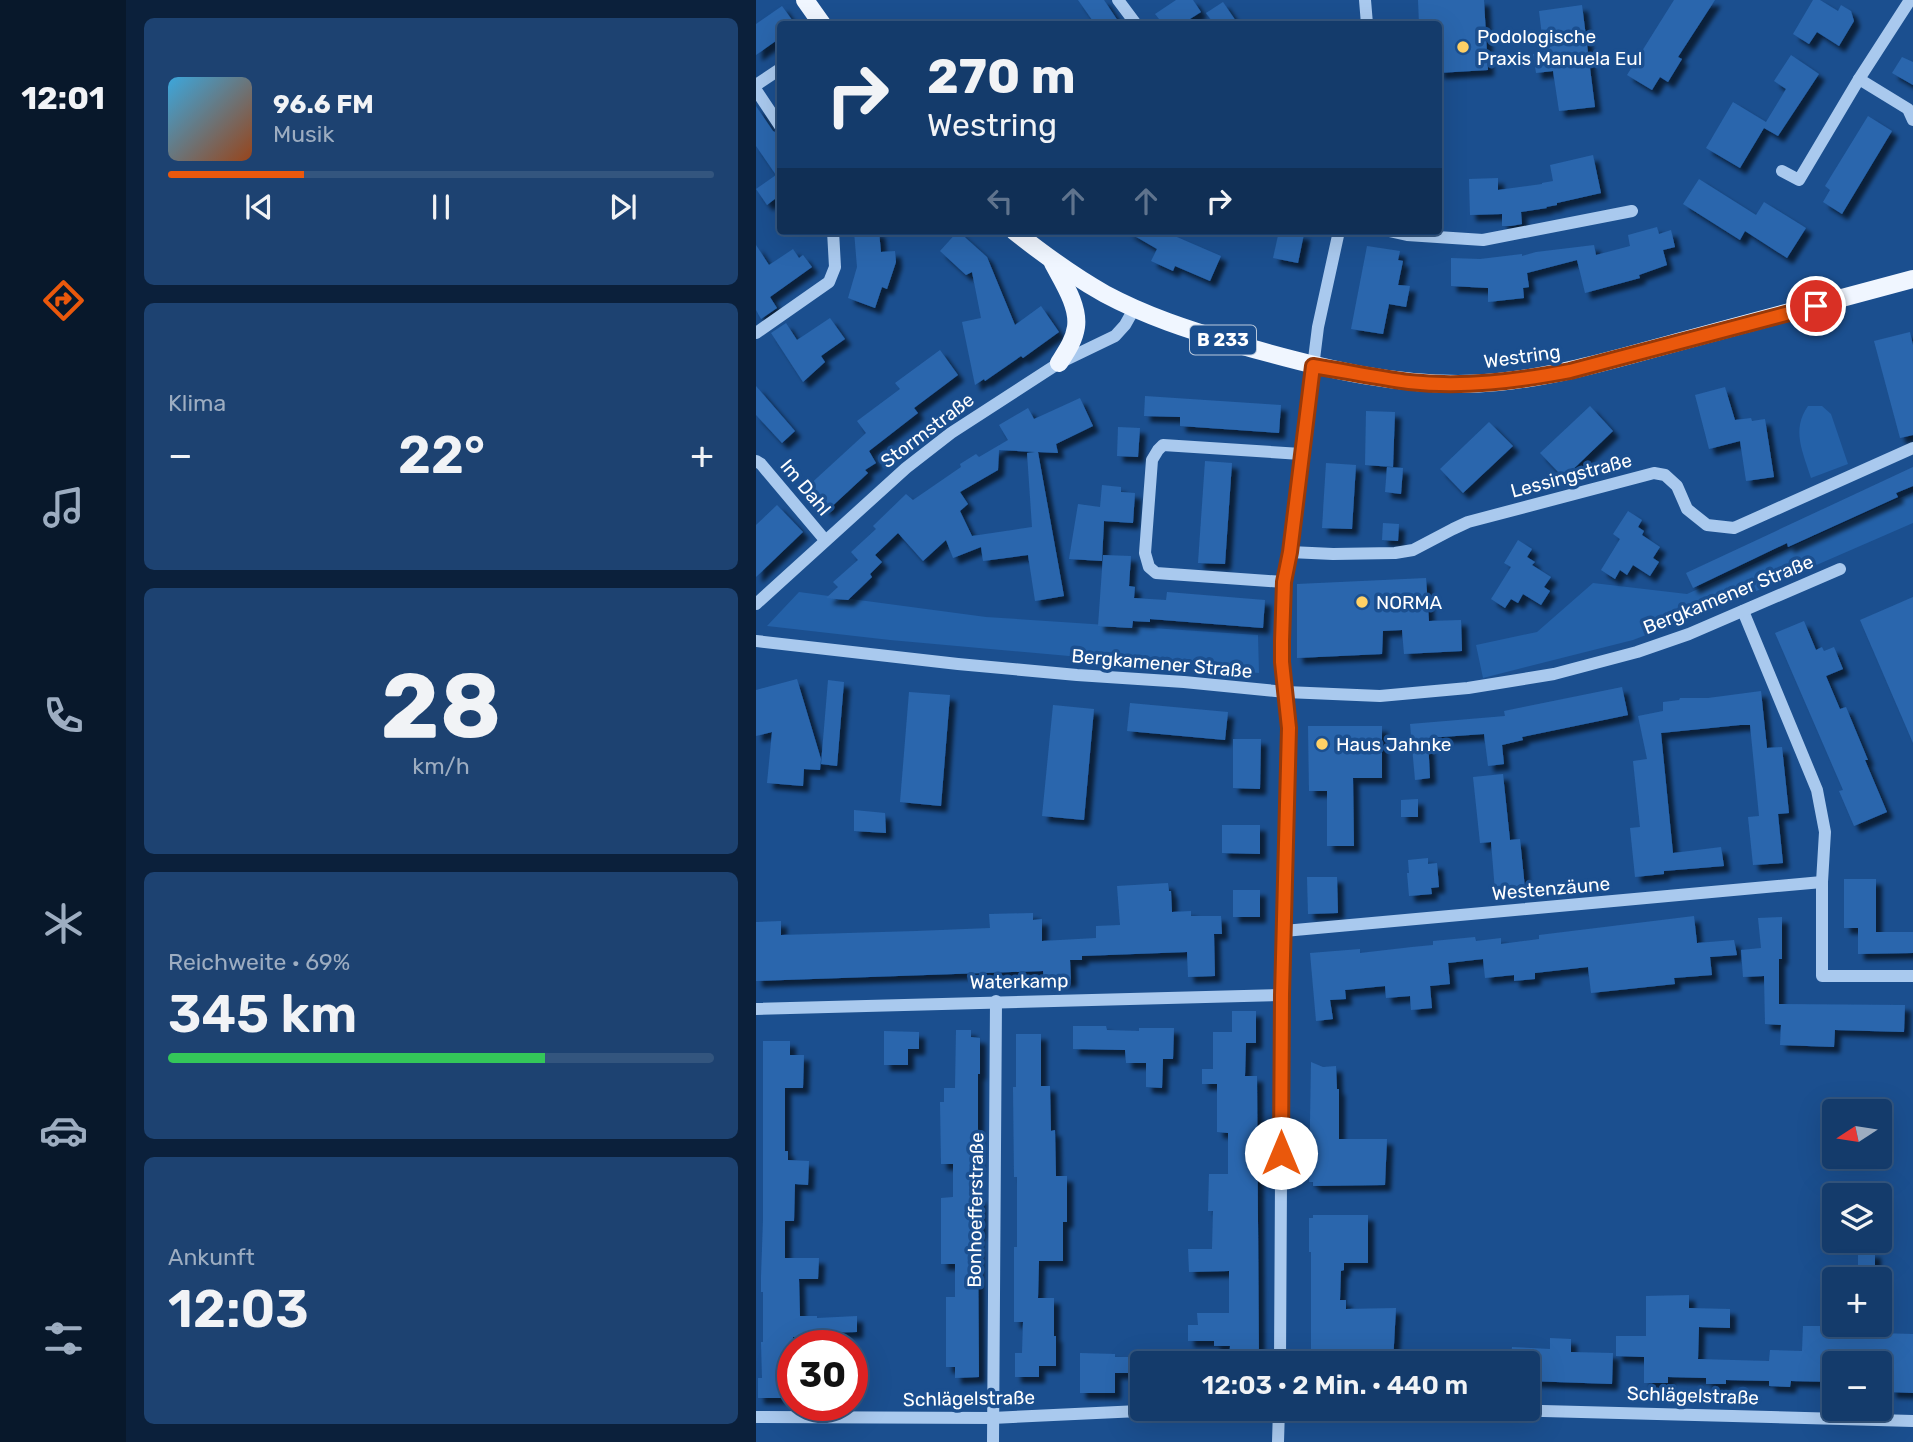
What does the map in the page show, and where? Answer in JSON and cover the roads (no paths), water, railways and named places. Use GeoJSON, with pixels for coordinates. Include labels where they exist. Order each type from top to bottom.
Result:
{"type":"FeatureCollection","features":[{"type":"Feature","properties":{"kind":"main road"},"geometry":{"type":"LineString","coordinates":[[805,0],[820,21]]}},
{"type":"Feature","properties":{"kind":"main road","name":"B 233"},"geometry":{"type":"LineString","coordinates":[[1019,235],[1052,260],[1134,309]]}},
{"type":"Feature","properties":{"kind":"main road","name":"B 233"},"geometry":{"type":"LineString","coordinates":[[1052,260],[1074,306],[1076,326],[1071,345],[1059,363]]}},
{"type":"Feature","properties":{"kind":"main road","name":"Westring"},"geometry":{"type":"LineString","coordinates":[[1134,309],[1182,328],[1313,366],[1409,382],[1465,384],[1570,371],[1913,279]]}},
{"type":"Feature","properties":{"kind":"street"},"geometry":{"type":"LineString","coordinates":[[1118,0],[1134,21]]}},
{"type":"Feature","properties":{"kind":"street"},"geometry":{"type":"LineString","coordinates":[[1365,0],[1367,21]]}},
{"type":"Feature","properties":{"kind":"street"},"geometry":{"type":"LineString","coordinates":[[1782,171],[1799,180],[1910,0]]}},
{"type":"Feature","properties":{"kind":"street"},"geometry":{"type":"LineString","coordinates":[[777,71],[756,88],[777,122]]}},
{"type":"Feature","properties":{"kind":"street"},"geometry":{"type":"LineString","coordinates":[[1860,79],[1908,109],[1913,120]]}},
{"type":"Feature","properties":{"kind":"street"},"geometry":{"type":"LineString","coordinates":[[1419,235],[1483,240],[1632,211]]}},
{"type":"Feature","properties":{"kind":"street"},"geometry":{"type":"LineString","coordinates":[[756,333],[829,282],[835,267],[833,235]]}},
{"type":"Feature","properties":{"kind":"street"},"geometry":{"type":"LineString","coordinates":[[1280,1351],[1282,995],[1289,728],[1282,662],[1284,582],[1318,327],[1338,235]]}},
{"type":"Feature","properties":{"kind":"street","name":"Stormstraße"},"geometry":{"type":"LineString","coordinates":[[756,604],[906,468],[951,432],[1059,363],[1115,336],[1134,309]]}},
{"type":"Feature","properties":{"kind":"street"},"geometry":{"type":"LineString","coordinates":[[1284,582],[1156,573],[1149,567],[1145,553],[1152,460],[1163,445],[1301,454]]}},
{"type":"Feature","properties":{"kind":"street","name":"Lessingstraße"},"geometry":{"type":"LineString","coordinates":[[1290,552],[1395,553],[1413,550],[1468,522],[1654,473],[1665,475],[1677,486],[1687,509],[1707,525],[1734,528],[1913,448]]}},
{"type":"Feature","properties":{"kind":"street","name":"Im Dahl"},"geometry":{"type":"LineString","coordinates":[[756,461],[825,540]]}},
{"type":"Feature","properties":{"kind":"street","name":"Bergkamener Straße"},"geometry":{"type":"LineString","coordinates":[[756,641],[1077,675],[1286,692],[1380,696],[1468,688],[1554,674],[1637,652],[1689,634],[1840,569]]}},
{"type":"Feature","properties":{"kind":"street"},"geometry":{"type":"LineString","coordinates":[[1743,611],[1817,790],[1825,832],[1822,976],[1913,976]]}},
{"type":"Feature","properties":{"kind":"street","name":"Westenzäune"},"geometry":{"type":"LineString","coordinates":[[1284,931],[1822,882]]}},
{"type":"Feature","properties":{"kind":"street","name":"Waterkamp"},"geometry":{"type":"LineString","coordinates":[[756,1009],[1282,995]]}},
{"type":"Feature","properties":{"kind":"street","name":"Bonhoefferstraße"},"geometry":{"type":"LineString","coordinates":[[993,1442],[996,1001]]}},
{"type":"Feature","properties":{"kind":"street","name":"Schlägelstraße"},"geometry":{"type":"LineString","coordinates":[[756,1417],[992,1418],[1130,1411]]}},
{"type":"Feature","properties":{"kind":"street","name":"Schlägelstraße"},"geometry":{"type":"LineString","coordinates":[[1540,1411],[1913,1421]]}},
{"type":"Feature","properties":{"kind":"street"},"geometry":{"type":"LineString","coordinates":[[1278,1442],[1279,1421]]}},
{"type":"Feature","properties":{"kind":"place","name":"Podologische Praxis Manuela Eul"},"geometry":{"type":"Point","coordinates":[1463,47]}},
{"type":"Feature","properties":{"kind":"place","name":"NORMA"},"geometry":{"type":"Point","coordinates":[1362,602]}},
{"type":"Feature","properties":{"kind":"place","name":"Haus Jahnke"},"geometry":{"type":"Point","coordinates":[1322,744]}}]}
